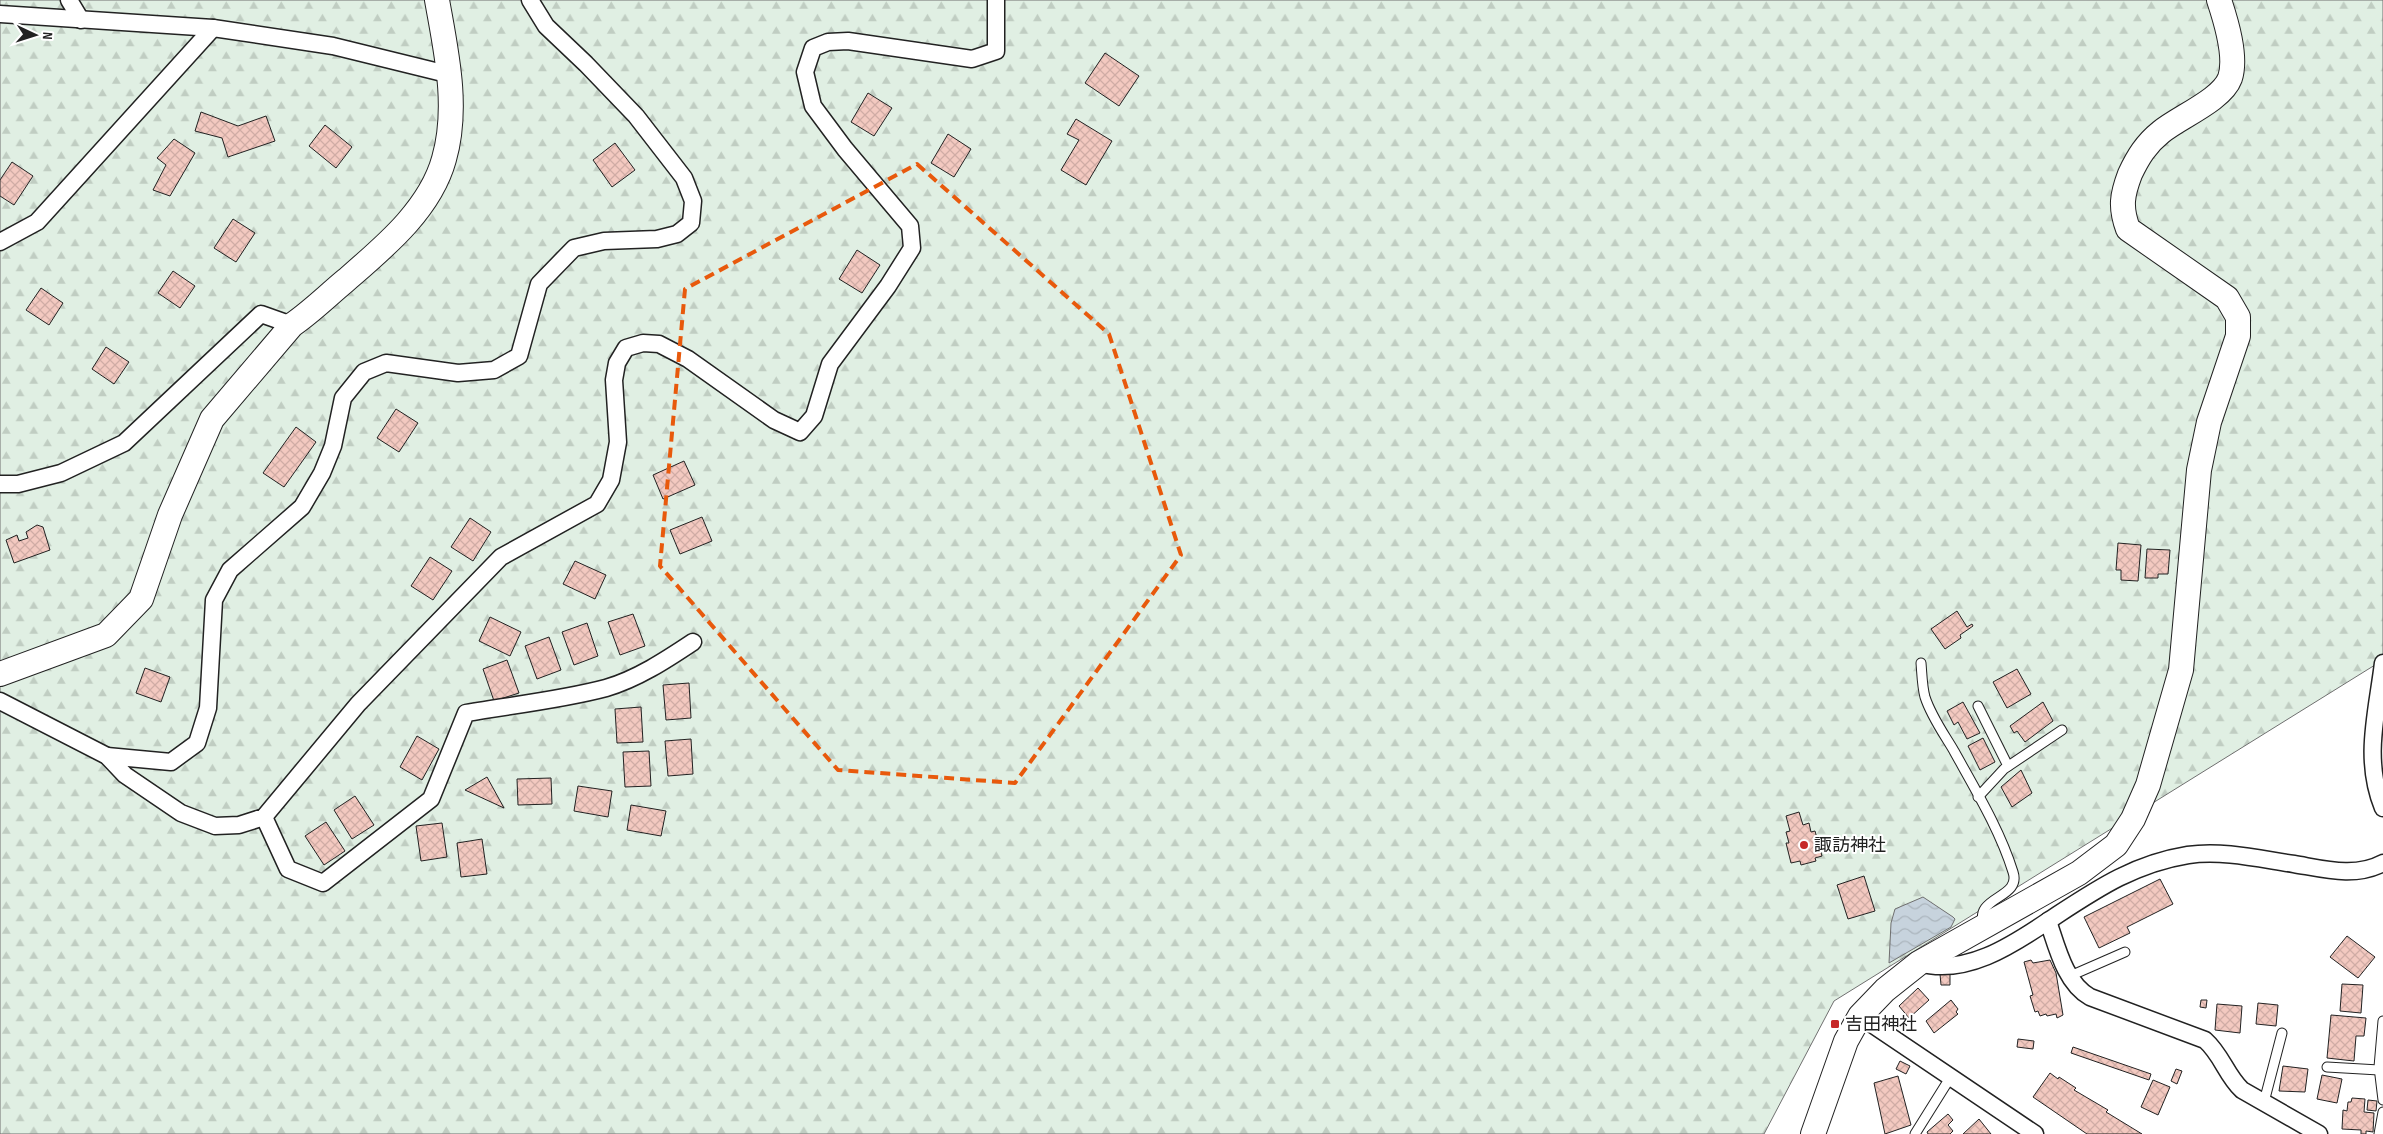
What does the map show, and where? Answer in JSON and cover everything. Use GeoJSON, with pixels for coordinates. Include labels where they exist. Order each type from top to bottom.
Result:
{"type":"FeatureCollection","features":[{"type":"Feature","properties":{"kind":"street"},"geometry":{"type":"LineString","coordinates":[[69,0],[81,20]]}},
{"type":"Feature","properties":{"kind":"street"},"geometry":{"type":"LineString","coordinates":[[0,674],[106,635],[141,599],[170,515],[212,419],[292,325],[306,316],[371,258],[411,218],[436,180],[445,158],[449,129],[451,75],[437,0]]}},
{"type":"Feature","properties":{"kind":"street"},"geometry":{"type":"LineString","coordinates":[[107,756],[171,762],[197,743],[208,708],[214,600],[230,570],[302,507],[322,473],[333,446],[343,398],[364,372],[386,363],[458,373],[494,370],[519,356],[539,284],[574,248],[604,241],[657,239],[677,234],[691,223],[693,201],[684,178],[636,116],[546,26],[530,0]]}},
{"type":"Feature","properties":{"kind":"street"},"geometry":{"type":"LineString","coordinates":[[0,701],[107,756],[125,775],[181,813],[215,826],[238,826],[264,817],[358,704],[501,557],[597,504],[611,480],[613,471],[618,442],[614,380],[617,363],[626,348],[643,343],[659,344],[688,358],[774,420],[800,432],[814,416],[830,364],[888,286],[912,248],[910,226],[845,149],[813,106],[805,72],[813,48],[828,42],[848,41],[972,59],[996,51],[996,0]]}},
{"type":"Feature","properties":{"kind":"street"},"geometry":{"type":"LineString","coordinates":[[1812,1134],[1846,1040],[1860,1016],[1885,990],[1919,963],[2080,873],[2116,845],[2133,819],[2148,785],[2181,670],[2199,470],[2209,422],[2238,336],[2238,317],[2227,298],[2128,228],[2122,212],[2122,194],[2139,154],[2161,132],[2217,95],[2229,80],[2233,60],[2219,0]]}},
{"type":"Feature","properties":{"kind":"street"},"geometry":{"type":"LineString","coordinates":[[0,14],[213,28],[333,46],[451,75]]}},
{"type":"Feature","properties":{"kind":"street"},"geometry":{"type":"LineString","coordinates":[[0,242],[36,222],[213,28]]}},
{"type":"Feature","properties":{"kind":"street"},"geometry":{"type":"LineString","coordinates":[[0,484],[18,484],[61,472],[124,443],[261,314],[292,325]]}},
{"type":"Feature","properties":{"kind":"street"},"geometry":{"type":"LineString","coordinates":[[264,817],[288,869],[323,884],[430,799],[466,713],[606,688],[638,675],[693,642]]}},
{"type":"Feature","properties":{"kind":"street"},"geometry":{"type":"LineString","coordinates":[[2383,663],[2371,764],[2377,792],[2383,808]]}},
{"type":"Feature","properties":{"kind":"street"},"geometry":{"type":"LineString","coordinates":[[1919,963],[1936,968],[1957,966],[1984,957],[2014,944],[2126,873],[2190,855],[2227,854],[2336,871],[2363,871],[2383,863]]}},
{"type":"Feature","properties":{"kind":"street"},"geometry":{"type":"LineString","coordinates":[[2048,921],[2070,976],[2078,990],[2090,997],[2205,1040],[2217,1050],[2233,1082],[2319,1134]]}},
{"type":"Feature","properties":{"kind":"street"},"geometry":{"type":"LineString","coordinates":[[1860,1016],[2035,1134]]}},
{"type":"Feature","properties":{"kind":"lane"},"geometry":{"type":"LineString","coordinates":[[1921,662],[1926,699],[2001,840],[2014,874],[2014,884],[2010,889],[1983,910],[1985,927]]}},
{"type":"Feature","properties":{"kind":"lane"},"geometry":{"type":"LineString","coordinates":[[1978,706],[2008,766]]}},
{"type":"Feature","properties":{"kind":"lane"},"geometry":{"type":"LineString","coordinates":[[1978,797],[2008,766],[2062,730]]}},
{"type":"Feature","properties":{"kind":"lane"},"geometry":{"type":"LineString","coordinates":[[2070,976],[2125,952]]}},
{"type":"Feature","properties":{"kind":"lane"},"geometry":{"type":"LineString","coordinates":[[2383,1021],[2379,1070],[2383,1100]]}},
{"type":"Feature","properties":{"kind":"lane"},"geometry":{"type":"LineString","coordinates":[[2264,1102],[2282,1033]]}},
{"type":"Feature","properties":{"kind":"lane"},"geometry":{"type":"LineString","coordinates":[[2327,1067],[2379,1070]]}},
{"type":"Feature","properties":{"kind":"lane"},"geometry":{"type":"LineString","coordinates":[[1915,1134],[1950,1078]]}},
{"type":"Feature","properties":{"kind":"lane"},"geometry":{"type":"LineString","coordinates":[[2379,1134],[2383,1112]]}},
{"type":"Feature","properties":{"kind":"highlighted area"},"geometry":{"type":"Polygon","coordinates":[[[917,164],[1109,334],[1181,555],[1015,783],[838,770],[660,566],[685,289],[917,164]]]}},
{"type":"Feature","properties":{"kind":"green space"},"geometry":{"type":"Polygon","coordinates":[[[0,0],[2383,0],[2383,660],[1834,1001],[1764,1134],[0,1134],[0,0]]]}},
{"type":"Feature","properties":{"kind":"water"},"geometry":{"type":"Polygon","coordinates":[[[1923,897],[1955,919],[1951,927],[1889,963],[1891,923],[1895,909],[1923,897]]]}},
{"type":"Feature","properties":{"kind":"building"},"geometry":{"type":"Polygon","coordinates":[[[1105,53],[1139,76],[1119,106],[1085,83],[1105,53]]]}},
{"type":"Feature","properties":{"kind":"building"},"geometry":{"type":"Polygon","coordinates":[[[868,93],[892,108],[874,136],[851,122],[868,93]]]}},
{"type":"Feature","properties":{"kind":"building"},"geometry":{"type":"Polygon","coordinates":[[[201,112],[238,126],[266,116],[275,141],[228,157],[222,138],[195,131],[201,112]]]}},
{"type":"Feature","properties":{"kind":"building"},"geometry":{"type":"Polygon","coordinates":[[[1076,119],[1112,141],[1086,185],[1061,170],[1079,140],[1067,134],[1076,119]]]}},
{"type":"Feature","properties":{"kind":"building"},"geometry":{"type":"Polygon","coordinates":[[[325,125],[352,147],[336,168],[309,146],[325,125]]]}},
{"type":"Feature","properties":{"kind":"building"},"geometry":{"type":"Polygon","coordinates":[[[948,134],[971,149],[954,177],[931,163],[948,134]]]}},
{"type":"Feature","properties":{"kind":"building"},"geometry":{"type":"Polygon","coordinates":[[[174,139],[195,153],[170,196],[153,190],[166,165],[157,158],[174,139]]]}},
{"type":"Feature","properties":{"kind":"building"},"geometry":{"type":"Polygon","coordinates":[[[615,143],[635,170],[612,187],[593,160],[615,143]]]}},
{"type":"Feature","properties":{"kind":"building"},"geometry":{"type":"Polygon","coordinates":[[[12,162],[33,176],[14,205],[0,196],[0,180],[12,162]]]}},
{"type":"Feature","properties":{"kind":"building"},"geometry":{"type":"Polygon","coordinates":[[[233,219],[255,233],[236,262],[214,248],[233,219]]]}},
{"type":"Feature","properties":{"kind":"building"},"geometry":{"type":"Polygon","coordinates":[[[857,250],[880,265],[862,293],[839,279],[857,250]]]}},
{"type":"Feature","properties":{"kind":"building"},"geometry":{"type":"Polygon","coordinates":[[[173,271],[195,286],[180,308],[158,293],[173,271]]]}},
{"type":"Feature","properties":{"kind":"building"},"geometry":{"type":"Polygon","coordinates":[[[41,288],[63,303],[49,325],[26,310],[41,288]]]}},
{"type":"Feature","properties":{"kind":"building"},"geometry":{"type":"Polygon","coordinates":[[[106,347],[129,362],[114,384],[92,369],[106,347]]]}},
{"type":"Feature","properties":{"kind":"building"},"geometry":{"type":"Polygon","coordinates":[[[396,409],[418,423],[399,452],[377,438],[396,409]]]}},
{"type":"Feature","properties":{"kind":"building"},"geometry":{"type":"Polygon","coordinates":[[[296,427],[316,442],[284,487],[263,473],[296,427]]]}},
{"type":"Feature","properties":{"kind":"building"},"geometry":{"type":"Polygon","coordinates":[[[684,461],[695,485],[663,499],[653,475],[684,461]]]}},
{"type":"Feature","properties":{"kind":"building"},"geometry":{"type":"Polygon","coordinates":[[[702,517],[712,541],[680,554],[670,530],[702,517]]]}},
{"type":"Feature","properties":{"kind":"building"},"geometry":{"type":"Polygon","coordinates":[[[470,518],[491,532],[473,561],[451,547],[470,518]]]}},
{"type":"Feature","properties":{"kind":"building"},"geometry":{"type":"Polygon","coordinates":[[[37,525],[43,527],[50,550],[14,563],[6,540],[17,535],[19,541],[28,538],[26,532],[37,525]]]}},
{"type":"Feature","properties":{"kind":"building"},"geometry":{"type":"Polygon","coordinates":[[[2118,543],[2141,545],[2138,581],[2121,580],[2121,570],[2116,570],[2118,543]]]}},
{"type":"Feature","properties":{"kind":"building"},"geometry":{"type":"Polygon","coordinates":[[[2147,549],[2170,550],[2168,574],[2158,574],[2158,578],[2145,578],[2147,549]]]}},
{"type":"Feature","properties":{"kind":"building"},"geometry":{"type":"Polygon","coordinates":[[[430,557],[452,571],[433,600],[411,586],[430,557]]]}},
{"type":"Feature","properties":{"kind":"building"},"geometry":{"type":"Polygon","coordinates":[[[575,561],[606,575],[595,599],[563,584],[575,561]]]}},
{"type":"Feature","properties":{"kind":"building"},"geometry":{"type":"Polygon","coordinates":[[[1957,611],[1967,627],[1972,624],[1973,626],[1960,635],[1961,638],[1945,649],[1931,629],[1957,611]]]}},
{"type":"Feature","properties":{"kind":"building"},"geometry":{"type":"Polygon","coordinates":[[[633,614],[645,646],[620,655],[608,622],[633,614]]]}},
{"type":"Feature","properties":{"kind":"building"},"geometry":{"type":"Polygon","coordinates":[[[490,617],[521,632],[510,656],[479,641],[490,617]]]}},
{"type":"Feature","properties":{"kind":"building"},"geometry":{"type":"Polygon","coordinates":[[[587,623],[598,656],[574,665],[562,632],[587,623]]]}},
{"type":"Feature","properties":{"kind":"building"},"geometry":{"type":"Polygon","coordinates":[[[549,637],[561,670],[537,679],[525,646],[549,637]]]}},
{"type":"Feature","properties":{"kind":"building"},"geometry":{"type":"Polygon","coordinates":[[[507,660],[519,693],[494,701],[483,669],[507,660]]]}},
{"type":"Feature","properties":{"kind":"building"},"geometry":{"type":"Polygon","coordinates":[[[145,668],[170,677],[161,702],[136,693],[145,668]]]}},
{"type":"Feature","properties":{"kind":"building"},"geometry":{"type":"Polygon","coordinates":[[[2017,669],[2031,694],[2007,708],[1993,682],[2017,669]]]}},
{"type":"Feature","properties":{"kind":"building"},"geometry":{"type":"Polygon","coordinates":[[[689,683],[691,718],[666,720],[663,685],[689,683]]]}},
{"type":"Feature","properties":{"kind":"building"},"geometry":{"type":"Polygon","coordinates":[[[1963,702],[1980,733],[1967,739],[1958,722],[1954,725],[1947,711],[1963,702]]]}},
{"type":"Feature","properties":{"kind":"building"},"geometry":{"type":"Polygon","coordinates":[[[2043,702],[2053,721],[2025,742],[2017,731],[2014,733],[2010,726],[2043,702]]]}},
{"type":"Feature","properties":{"kind":"building"},"geometry":{"type":"Polygon","coordinates":[[[641,707],[643,742],[617,743],[615,709],[641,707]]]}},
{"type":"Feature","properties":{"kind":"building"},"geometry":{"type":"Polygon","coordinates":[[[417,736],[439,749],[422,780],[400,767],[417,736]]]}},
{"type":"Feature","properties":{"kind":"building"},"geometry":{"type":"Polygon","coordinates":[[[1983,738],[1995,762],[1980,770],[1968,746],[1983,738]]]}},
{"type":"Feature","properties":{"kind":"building"},"geometry":{"type":"Polygon","coordinates":[[[691,739],[693,774],[668,776],[665,741],[691,739]]]}},
{"type":"Feature","properties":{"kind":"building"},"geometry":{"type":"Polygon","coordinates":[[[649,751],[651,786],[625,787],[623,752],[649,751]]]}},
{"type":"Feature","properties":{"kind":"building"},"geometry":{"type":"Polygon","coordinates":[[[2021,770],[2032,793],[2012,807],[2001,787],[2021,770]]]}},
{"type":"Feature","properties":{"kind":"building"},"geometry":{"type":"Polygon","coordinates":[[[487,777],[504,808],[465,790],[487,777]]]}},
{"type":"Feature","properties":{"kind":"building"},"geometry":{"type":"Polygon","coordinates":[[[551,778],[552,804],[518,805],[517,779],[551,778]]]}},
{"type":"Feature","properties":{"kind":"building"},"geometry":{"type":"Polygon","coordinates":[[[578,786],[612,791],[608,817],[574,811],[578,786]]]}},
{"type":"Feature","properties":{"kind":"building"},"geometry":{"type":"Polygon","coordinates":[[[355,796],[374,825],[352,839],[334,810],[355,796]]]}},
{"type":"Feature","properties":{"kind":"building"},"geometry":{"type":"Polygon","coordinates":[[[631,805],[666,811],[661,836],[627,830],[631,805]]]}},
{"type":"Feature","properties":{"kind":"building"},"geometry":{"type":"Polygon","coordinates":[[[1799,812],[1803,825],[1809,823],[1811,832],[1815,831],[1822,856],[1815,858],[1816,861],[1801,865],[1800,861],[1791,863],[1786,843],[1789,843],[1786,832],[1790,831],[1786,816],[1799,812]]]}},
{"type":"Feature","properties":{"kind":"building"},"geometry":{"type":"Polygon","coordinates":[[[326,822],[345,851],[324,865],[305,836],[326,822]]]}},
{"type":"Feature","properties":{"kind":"building"},"geometry":{"type":"Polygon","coordinates":[[[442,823],[447,857],[421,861],[416,826],[442,823]]]}},
{"type":"Feature","properties":{"kind":"building"},"geometry":{"type":"Polygon","coordinates":[[[482,839],[487,874],[461,877],[457,843],[482,839]]]}},
{"type":"Feature","properties":{"kind":"building"},"geometry":{"type":"Polygon","coordinates":[[[1864,876],[1875,911],[1848,919],[1837,885],[1864,876]]]}},
{"type":"Feature","properties":{"kind":"building"},"geometry":{"type":"Polygon","coordinates":[[[2160,879],[2173,904],[2127,927],[2130,933],[2099,948],[2084,917],[2160,879]]]}},
{"type":"Feature","properties":{"kind":"building"},"geometry":{"type":"Polygon","coordinates":[[[2347,936],[2375,957],[2358,978],[2330,957],[2347,936]]]}},
{"type":"Feature","properties":{"kind":"building"},"geometry":{"type":"Polygon","coordinates":[[[2031,960],[2033,963],[2050,960],[2056,973],[2063,1015],[2057,1018],[2056,1014],[2040,1016],[2038,1011],[2035,1012],[2030,996],[2033,995],[2024,962],[2031,960]]]}},
{"type":"Feature","properties":{"kind":"building"},"geometry":{"type":"Polygon","coordinates":[[[1950,973],[1950,985],[1941,985],[1940,974],[1950,973]]]}},
{"type":"Feature","properties":{"kind":"building"},"geometry":{"type":"Polygon","coordinates":[[[2342,984],[2363,985],[2361,1013],[2340,1011],[2342,984]]]}},
{"type":"Feature","properties":{"kind":"building"},"geometry":{"type":"Polygon","coordinates":[[[1918,988],[1929,1000],[1909,1018],[1899,1006],[1918,988]]]}},
{"type":"Feature","properties":{"kind":"building"},"geometry":{"type":"Polygon","coordinates":[[[1951,1000],[1958,1009],[1956,1012],[1958,1014],[1934,1033],[1926,1021],[1951,1000]]]}},
{"type":"Feature","properties":{"kind":"building"},"geometry":{"type":"Polygon","coordinates":[[[2201,1000],[2207,1000],[2206,1008],[2200,1007],[2201,1000]]]}},
{"type":"Feature","properties":{"kind":"building"},"geometry":{"type":"Polygon","coordinates":[[[2258,1003],[2278,1005],[2276,1026],[2256,1024],[2258,1003]]]}},
{"type":"Feature","properties":{"kind":"building"},"geometry":{"type":"Polygon","coordinates":[[[2217,1004],[2242,1006],[2240,1033],[2215,1030],[2217,1004]]]}},
{"type":"Feature","properties":{"kind":"building"},"geometry":{"type":"Polygon","coordinates":[[[2331,1015],[2366,1018],[2364,1036],[2356,1036],[2354,1061],[2327,1058],[2331,1015]]]}},
{"type":"Feature","properties":{"kind":"building"},"geometry":{"type":"Polygon","coordinates":[[[2018,1039],[2034,1041],[2033,1049],[2017,1047],[2018,1039]]]}},
{"type":"Feature","properties":{"kind":"building"},"geometry":{"type":"Polygon","coordinates":[[[2073,1047],[2151,1074],[2149,1080],[2071,1053],[2073,1047]]]}},
{"type":"Feature","properties":{"kind":"building"},"geometry":{"type":"Polygon","coordinates":[[[1900,1061],[1910,1066],[1906,1074],[1896,1069],[1900,1061]]]}},
{"type":"Feature","properties":{"kind":"building"},"geometry":{"type":"Polygon","coordinates":[[[2283,1066],[2308,1069],[2305,1092],[2279,1091],[2283,1066]]]}},
{"type":"Feature","properties":{"kind":"building"},"geometry":{"type":"Polygon","coordinates":[[[2176,1069],[2182,1071],[2177,1084],[2171,1081],[2176,1069]]]}},
{"type":"Feature","properties":{"kind":"building"},"geometry":{"type":"Polygon","coordinates":[[[2050,1073],[2076,1088],[2074,1090],[2108,1110],[2106,1112],[2142,1134],[2087,1134],[2033,1097],[2050,1073]]]}},
{"type":"Feature","properties":{"kind":"building"},"geometry":{"type":"Polygon","coordinates":[[[2322,1075],[2342,1079],[2337,1103],[2317,1099],[2322,1075]]]}},
{"type":"Feature","properties":{"kind":"building"},"geometry":{"type":"Polygon","coordinates":[[[1898,1076],[1911,1125],[1885,1134],[1874,1083],[1898,1076]]]}},
{"type":"Feature","properties":{"kind":"building"},"geometry":{"type":"Polygon","coordinates":[[[2153,1080],[2170,1087],[2158,1115],[2141,1107],[2153,1080]]]}},
{"type":"Feature","properties":{"kind":"building"},"geometry":{"type":"Polygon","coordinates":[[[2352,1098],[2365,1099],[2364,1112],[2374,1113],[2373,1132],[2366,1131],[2366,1134],[2361,1134],[2361,1130],[2342,1129],[2343,1110],[2347,1111],[2348,1102],[2351,1102],[2352,1098]]]}},
{"type":"Feature","properties":{"kind":"building"},"geometry":{"type":"Polygon","coordinates":[[[2368,1100],[2377,1101],[2376,1111],[2367,1110],[2368,1100]]]}},
{"type":"Feature","properties":{"kind":"building"},"geometry":{"type":"Polygon","coordinates":[[[1948,1114],[1953,1120],[1948,1125],[1953,1131],[1950,1134],[1928,1134],[1927,1132],[1948,1114]]]}},
{"type":"Feature","properties":{"kind":"building"},"geometry":{"type":"Polygon","coordinates":[[[1979,1119],[1991,1134],[1963,1134],[1979,1119]]]}},
{"type":"Feature","properties":{"kind":"place","name":"諏訪神社"},"geometry":{"type":"Point","coordinates":[1804,845]}},
{"type":"Feature","properties":{"kind":"place","name":"吉田神社"},"geometry":{"type":"Point","coordinates":[1835,1024]}}]}
